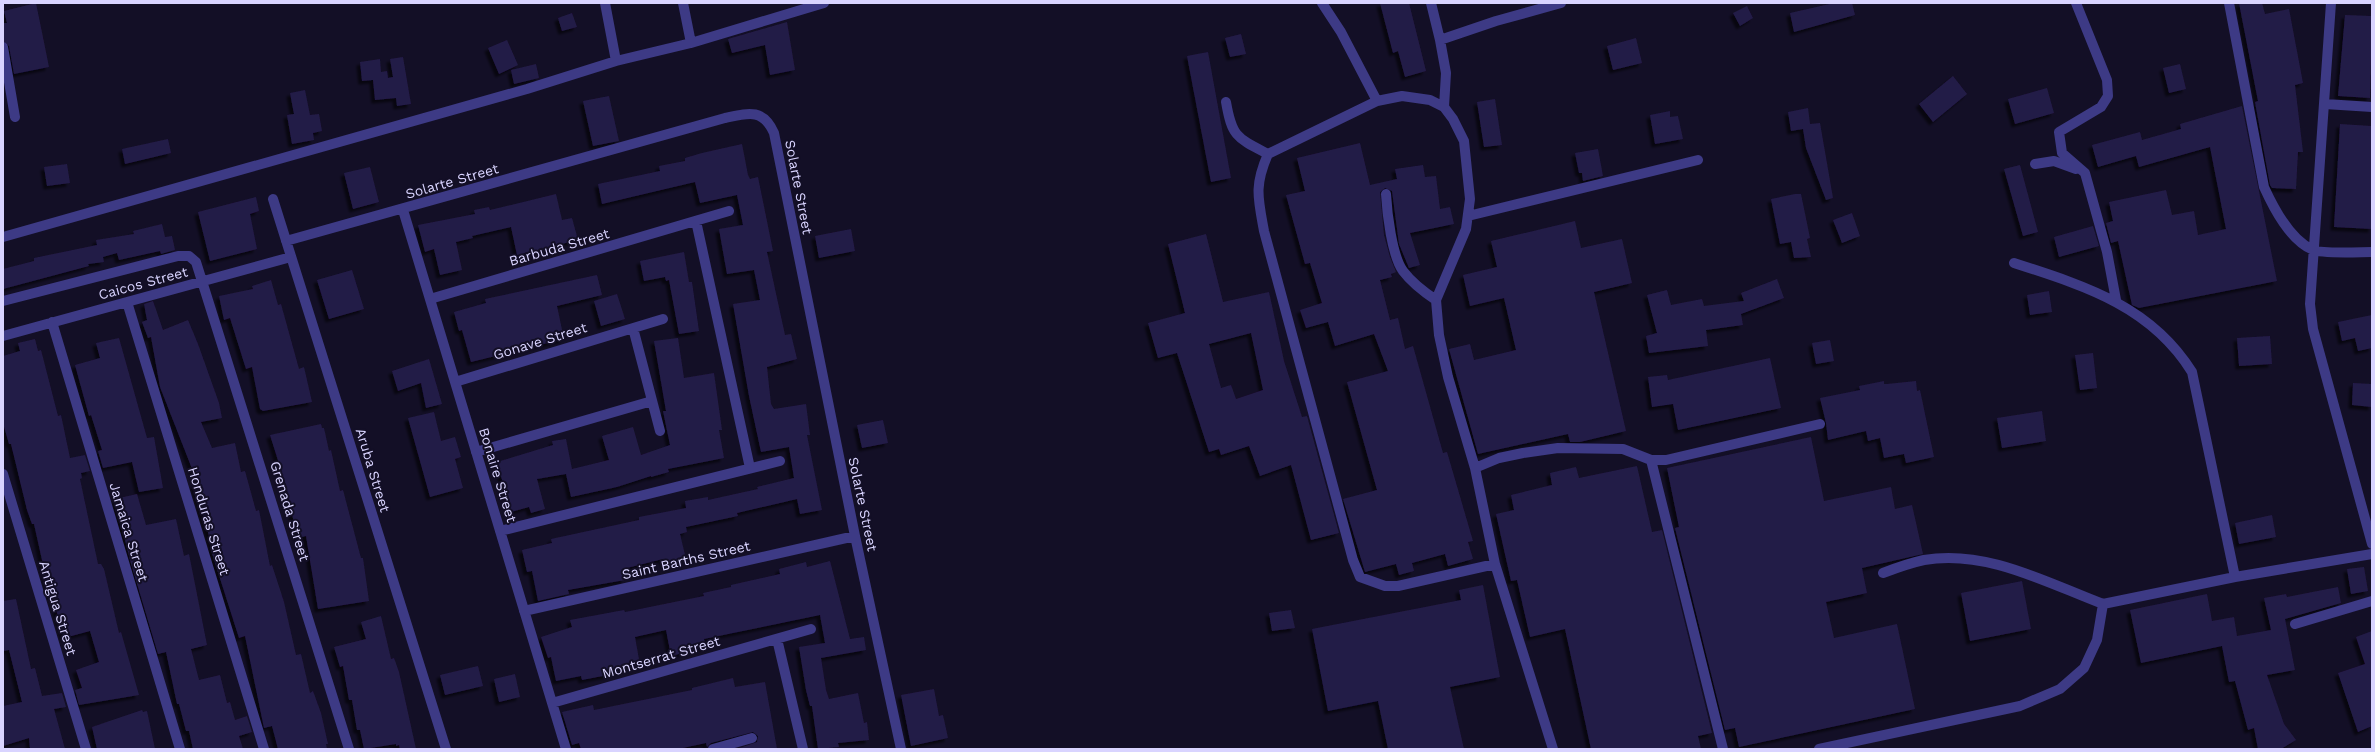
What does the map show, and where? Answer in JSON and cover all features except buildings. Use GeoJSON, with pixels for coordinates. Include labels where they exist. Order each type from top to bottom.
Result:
{"type":"FeatureCollection","features":[{"type":"Feature","properties":{"kind":"street"},"geometry":{"type":"LineString","coordinates":[[605,3],[616,61]]}},
{"type":"Feature","properties":{"kind":"street"},"geometry":{"type":"LineString","coordinates":[[683,3],[691,43]]}},
{"type":"Feature","properties":{"kind":"street"},"geometry":{"type":"LineString","coordinates":[[3,237],[528,89],[616,61],[691,43],[824,3]]}},
{"type":"Feature","properties":{"kind":"street"},"geometry":{"type":"LineString","coordinates":[[1322,3],[1341,32],[1377,101]]}},
{"type":"Feature","properties":{"kind":"street"},"geometry":{"type":"LineString","coordinates":[[1431,3],[1446,73],[1444,107]]}},
{"type":"Feature","properties":{"kind":"street"},"geometry":{"type":"LineString","coordinates":[[1440,40],[1496,21],[1561,3]]}},
{"type":"Feature","properties":{"kind":"street"},"geometry":{"type":"LineString","coordinates":[[2076,3],[2107,80],[2108,96],[2101,107],[2059,132],[2062,153],[2085,173],[2107,252],[2116,300]]}},
{"type":"Feature","properties":{"kind":"street"},"geometry":{"type":"LineString","coordinates":[[2229,3],[2264,187],[2275,212],[2298,240],[2314,251],[2372,252]]}},
{"type":"Feature","properties":{"kind":"street"},"geometry":{"type":"LineString","coordinates":[[2331,3],[2310,304],[2313,330],[2372,544]]}},
{"type":"Feature","properties":{"kind":"street"},"geometry":{"type":"LineString","coordinates":[[3,47],[15,117]]}},
{"type":"Feature","properties":{"kind":"street"},"geometry":{"type":"LineString","coordinates":[[1495,564],[1398,586],[1385,586],[1360,577],[1353,560],[1264,231],[1258,197],[1259,175],[1268,154],[1377,101],[1402,96],[1430,100],[1444,107],[1453,119],[1464,141],[1470,199],[1468,216],[1466,229],[1460,247],[1436,300],[1439,335],[1448,377],[1475,468],[1495,564],[1553,749]]}},
{"type":"Feature","properties":{"kind":"street"},"geometry":{"type":"LineString","coordinates":[[1226,102],[1230,125],[1240,140],[1268,154]]}},
{"type":"Feature","properties":{"kind":"street"},"geometry":{"type":"LineString","coordinates":[[2325,104],[2372,107]]}},
{"type":"Feature","properties":{"kind":"street","name":"Solarte Street"},"geometry":{"type":"LineString","coordinates":[[286,241],[403,210],[725,118],[754,114],[763,117],[770,124],[774,133],[855,536],[901,749]]}},
{"type":"Feature","properties":{"kind":"street"},"geometry":{"type":"LineString","coordinates":[[1468,216],[1698,160]]}},
{"type":"Feature","properties":{"kind":"street"},"geometry":{"type":"LineString","coordinates":[[2035,164],[2054,161],[2085,173]]}},
{"type":"Feature","properties":{"kind":"street"},"geometry":{"type":"LineString","coordinates":[[1386,194],[1393,242],[1402,270],[1415,285],[1436,300]]}},
{"type":"Feature","properties":{"kind":"street","name":"Aruba Street"},"geometry":{"type":"LineString","coordinates":[[273,199],[446,749]]}},
{"type":"Feature","properties":{"kind":"street","name":"Bonaire Street"},"geometry":{"type":"LineString","coordinates":[[403,210],[566,749]]}},
{"type":"Feature","properties":{"kind":"street","name":"Barbuda Street"},"geometry":{"type":"LineString","coordinates":[[430,299],[729,211]]}},
{"type":"Feature","properties":{"kind":"street"},"geometry":{"type":"LineString","coordinates":[[696,221],[750,468]]}},
{"type":"Feature","properties":{"kind":"street","name":"Grenada Street"},"geometry":{"type":"LineString","coordinates":[[3,301],[184,255],[193,258],[204,281],[349,749]]}},
{"type":"Feature","properties":{"kind":"street","name":"Caicos Street"},"geometry":{"type":"LineString","coordinates":[[3,336],[291,257]]}},
{"type":"Feature","properties":{"kind":"street"},"geometry":{"type":"LineString","coordinates":[[2014,263],[2056,276],[2116,300],[2156,328],[2179,351],[2192,372],[2235,577]]}},
{"type":"Feature","properties":{"kind":"street","name":"Honduras Street"},"geometry":{"type":"LineString","coordinates":[[127,302],[264,749]]}},
{"type":"Feature","properties":{"kind":"street","name":"Gonave Street"},"geometry":{"type":"LineString","coordinates":[[455,382],[663,319]]}},
{"type":"Feature","properties":{"kind":"street","name":"Jamaica Street"},"geometry":{"type":"LineString","coordinates":[[52,322],[180,749]]}},
{"type":"Feature","properties":{"kind":"street"},"geometry":{"type":"LineString","coordinates":[[632,328],[660,431]]}},
{"type":"Feature","properties":{"kind":"street"},"geometry":{"type":"LineString","coordinates":[[476,452],[652,401]]}},
{"type":"Feature","properties":{"kind":"street"},"geometry":{"type":"LineString","coordinates":[[1475,468],[1499,458],[1558,448],[1623,449],[1651,460],[1666,460],[1820,424]]}},
{"type":"Feature","properties":{"kind":"street"},"geometry":{"type":"LineString","coordinates":[[1651,460],[1723,749]]}},
{"type":"Feature","properties":{"kind":"street"},"geometry":{"type":"LineString","coordinates":[[500,531],[780,461]]}},
{"type":"Feature","properties":{"kind":"street","name":"Antigua Street"},"geometry":{"type":"LineString","coordinates":[[3,474],[86,749]]}},
{"type":"Feature","properties":{"kind":"street","name":"Saint Barths Street"},"geometry":{"type":"LineString","coordinates":[[524,611],[855,536]]}},
{"type":"Feature","properties":{"kind":"street"},"geometry":{"type":"LineString","coordinates":[[1883,572],[1924,560],[1950,559],[1988,561],[2103,604],[2235,577],[2372,554]]}},
{"type":"Feature","properties":{"kind":"street"},"geometry":{"type":"LineString","coordinates":[[2295,624],[2372,601]]}},
{"type":"Feature","properties":{"kind":"street"},"geometry":{"type":"LineString","coordinates":[[1819,749],[2020,706],[2060,689],[2084,668],[2097,640],[2103,604]]}},
{"type":"Feature","properties":{"kind":"street","name":"Montserrat Street"},"geometry":{"type":"LineString","coordinates":[[552,702],[811,629]]}},
{"type":"Feature","properties":{"kind":"street"},"geometry":{"type":"LineString","coordinates":[[777,639],[803,749]]}},
{"type":"Feature","properties":{"kind":"street"},"geometry":{"type":"LineString","coordinates":[[715,749],[752,738]]}}]}
